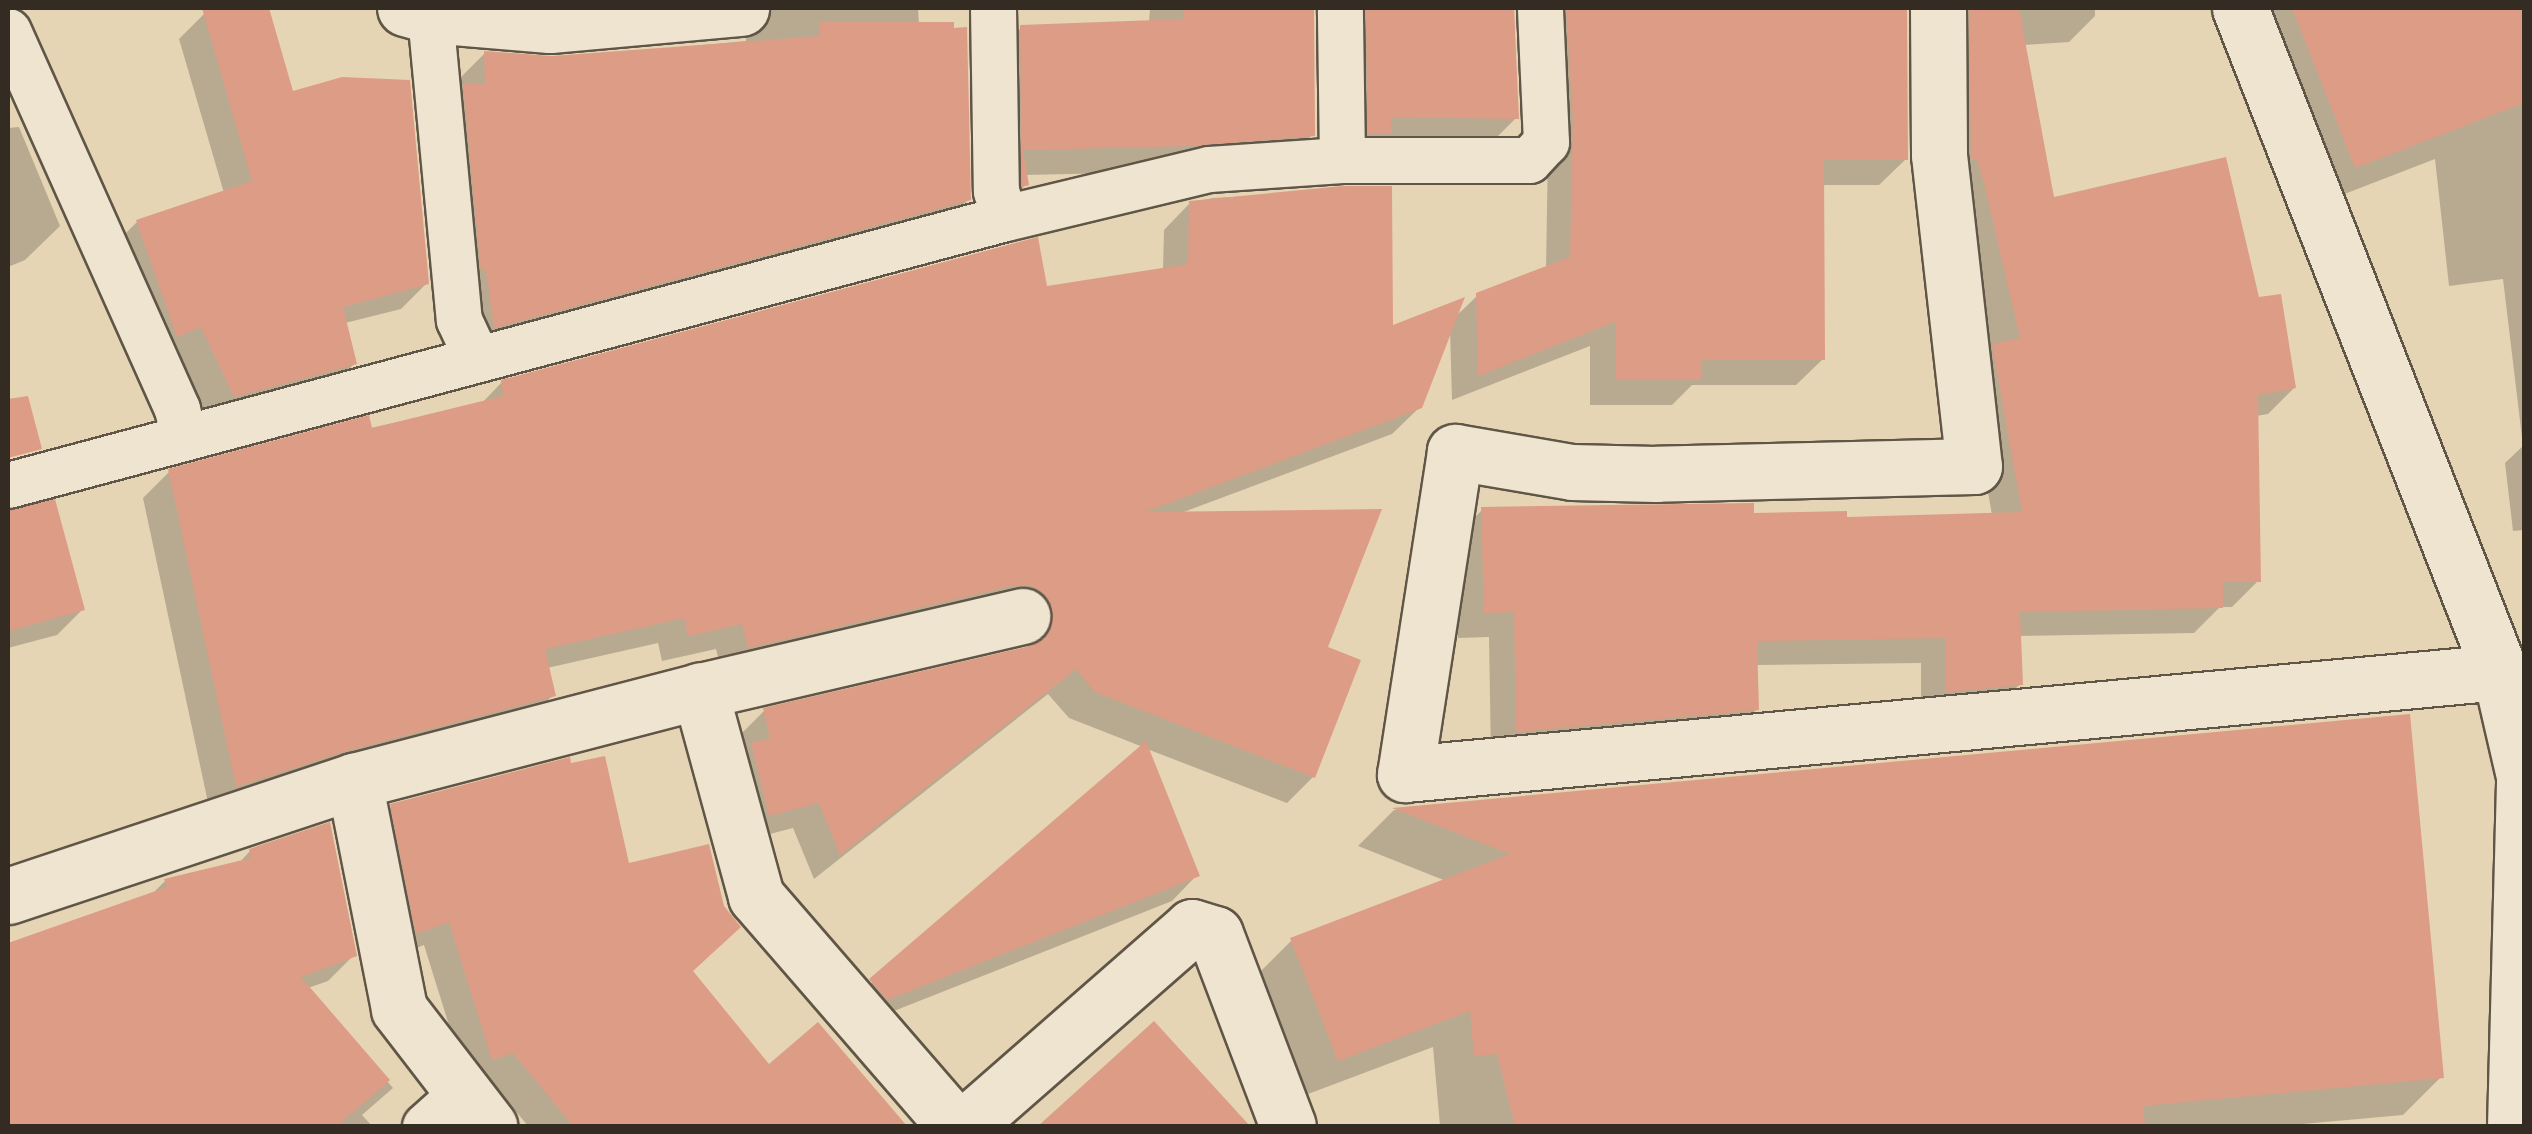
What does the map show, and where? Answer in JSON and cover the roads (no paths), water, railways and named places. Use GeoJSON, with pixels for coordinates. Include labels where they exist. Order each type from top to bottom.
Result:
{"type":"FeatureCollection","features":[{"type":"Feature","properties":{"kind":"street"},"geometry":{"type":"LineString","coordinates":[[418,11],[550,25],[741,8]]}},
{"type":"Feature","properties":{"kind":"street"},"geometry":{"type":"LineString","coordinates":[[1938,8],[1939,155],[1974,466],[1656,474],[1572,472],[1454,452],[1405,774],[2500,672]]}},
{"type":"Feature","properties":{"kind":"street"},"geometry":{"type":"LineString","coordinates":[[2240,8],[2500,672],[2524,778],[2515,1126]]}},
{"type":"Feature","properties":{"kind":"street"},"geometry":{"type":"LineString","coordinates":[[8,896],[354,780],[700,691],[1022,616]]}},
{"type":"Feature","properties":{"kind":"street"},"geometry":{"type":"LineString","coordinates":[[700,691],[756,896],[956,1126]]}},
{"type":"Feature","properties":{"kind":"street"},"geometry":{"type":"LineString","coordinates":[[354,780],[398,1009],[459,1115]]}},
{"type":"Feature","properties":{"kind":"street"},"geometry":{"type":"LineString","coordinates":[[965,1126],[1192,927],[1214,934],[1288,1126]]}},
{"type":"Feature","properties":{"kind":"lane"},"geometry":{"type":"LineString","coordinates":[[993,8],[996,191],[1005,218]]}},
{"type":"Feature","properties":{"kind":"lane"},"geometry":{"type":"LineString","coordinates":[[1340,8],[1342,160]]}},
{"type":"Feature","properties":{"kind":"lane"},"geometry":{"type":"LineString","coordinates":[[8,485],[476,356],[1209,169],[1342,160],[1529,160],[1546,142],[1540,8]]}},
{"type":"Feature","properties":{"kind":"lane"},"geometry":{"type":"LineString","coordinates":[[418,11],[459,320],[476,356]]}},
{"type":"Feature","properties":{"kind":"lane"},"geometry":{"type":"LineString","coordinates":[[8,31],[177,409],[184,436]]}}]}
